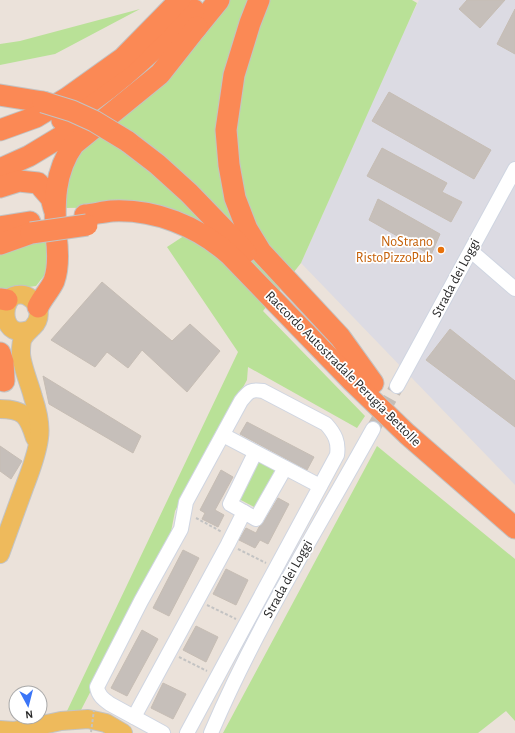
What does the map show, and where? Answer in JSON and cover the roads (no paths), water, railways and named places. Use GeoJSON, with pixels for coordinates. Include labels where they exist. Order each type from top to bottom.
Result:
{"type":"FeatureCollection","features":[{"type":"Feature","properties":{"kind":"highway"},"geometry":{"type":"LineString","coordinates":[[0,130],[36,117],[67,98],[123,58],[180,0]]}},
{"type":"Feature","properties":{"kind":"highway"},"geometry":{"type":"LineString","coordinates":[[0,154],[80,110],[133,69],[187,18],[202,0]]}},
{"type":"Feature","properties":{"kind":"highway"},"geometry":{"type":"LineString","coordinates":[[54,209],[61,168],[66,155],[74,144],[160,74],[219,0]]}},
{"type":"Feature","properties":{"kind":"highway"},"geometry":{"type":"LineString","coordinates":[[253,261],[247,229],[235,198],[229,165],[226,130],[234,75],[250,23],[259,0]]}},
{"type":"Feature","properties":{"kind":"highway"},"geometry":{"type":"LineString","coordinates":[[0,169],[29,156],[90,119],[142,80],[197,27]]}},
{"type":"Feature","properties":{"kind":"highway"},"geometry":{"type":"LineString","coordinates":[[0,96],[43,102],[72,111],[127,141],[157,164],[189,193],[253,261],[413,424],[488,496],[515,511]]}},
{"type":"Feature","properties":{"kind":"highway"},"geometry":{"type":"LineString","coordinates":[[0,187],[19,181],[38,183],[51,198],[54,209],[58,252],[57,266],[54,281],[32,301]]}},
{"type":"Feature","properties":{"kind":"highway"},"geometry":{"type":"LineString","coordinates":[[0,237],[30,228],[86,220],[157,225],[173,229],[203,244],[253,261]]}},
{"type":"Feature","properties":{"kind":"highway"},"geometry":{"type":"LineString","coordinates":[[0,227],[30,228]]}},
{"type":"Feature","properties":{"kind":"highway"},"geometry":{"type":"LineString","coordinates":[[0,244],[30,228]]}},
{"type":"Feature","properties":{"kind":"highway","name":"Raccordo Autostradale Perugia-Bettolle"},"geometry":{"type":"LineString","coordinates":[[253,261],[352,382],[407,434],[488,496],[515,528]]}},
{"type":"Feature","properties":{"kind":"highway"},"geometry":{"type":"LineString","coordinates":[[0,353],[3,362],[2,383]]}},
{"type":"Feature","properties":{"kind":"main road"},"geometry":{"type":"LineString","coordinates":[[0,554],[31,468],[39,439],[36,409],[21,355],[23,338],[36,322],[39,312],[32,301],[16,295],[3,300],[4,304],[1,314],[8,328],[11,361],[9,370],[2,383]]}},
{"type":"Feature","properties":{"kind":"main road"},"geometry":{"type":"LineString","coordinates":[[8,328],[18,332],[29,330]]}},
{"type":"Feature","properties":{"kind":"main road"},"geometry":{"type":"LineString","coordinates":[[0,409],[18,410],[27,418],[31,424],[36,448]]}},
{"type":"Feature","properties":{"kind":"main road"},"geometry":{"type":"LineString","coordinates":[[0,730],[14,731],[61,721],[88,719],[106,723],[123,733]]}},
{"type":"Feature","properties":{"kind":"street","name":"Strada dei Loggi"},"geometry":{"type":"LineString","coordinates":[[397,386],[515,170]]}},
{"type":"Feature","properties":{"kind":"street"},"geometry":{"type":"LineString","coordinates":[[471,251],[515,289]]}},
{"type":"Feature","properties":{"kind":"street"},"geometry":{"type":"LineString","coordinates":[[163,733],[101,698],[97,692],[97,687],[141,601],[181,529],[186,502],[241,401],[248,392],[255,390],[263,391],[326,424],[333,431],[336,438],[338,447],[337,455],[187,733]]}},
{"type":"Feature","properties":{"kind":"street","name":"Strada dei Loggi"},"geometry":{"type":"LineString","coordinates":[[211,733],[225,699],[261,629],[373,429]]}},
{"type":"Feature","properties":{"kind":"street"},"geometry":{"type":"LineString","coordinates":[[223,435],[320,486]]}},
{"type":"Feature","properties":{"kind":"street"},"geometry":{"type":"LineString","coordinates":[[255,453],[230,504],[256,519],[286,468]]}},
{"type":"Feature","properties":{"kind":"street"},"geometry":{"type":"LineString","coordinates":[[308,508],[323,516]]}},
{"type":"Feature","properties":{"kind":"street"},"geometry":{"type":"LineString","coordinates":[[134,717],[230,541],[244,512]]}},
{"type":"Feature","properties":{"kind":"street"},"geometry":{"type":"LineString","coordinates":[[210,690],[225,699]]}},
{"type":"Feature","properties":{"kind":"tunnel"},"geometry":{"type":"LineString","coordinates":[[373,429],[397,386]]}},
{"type":"Feature","properties":{"kind":"place","name":"NoStrano RistoPizzoPub"},"geometry":{"type":"Point","coordinates":[441,250]}}]}
